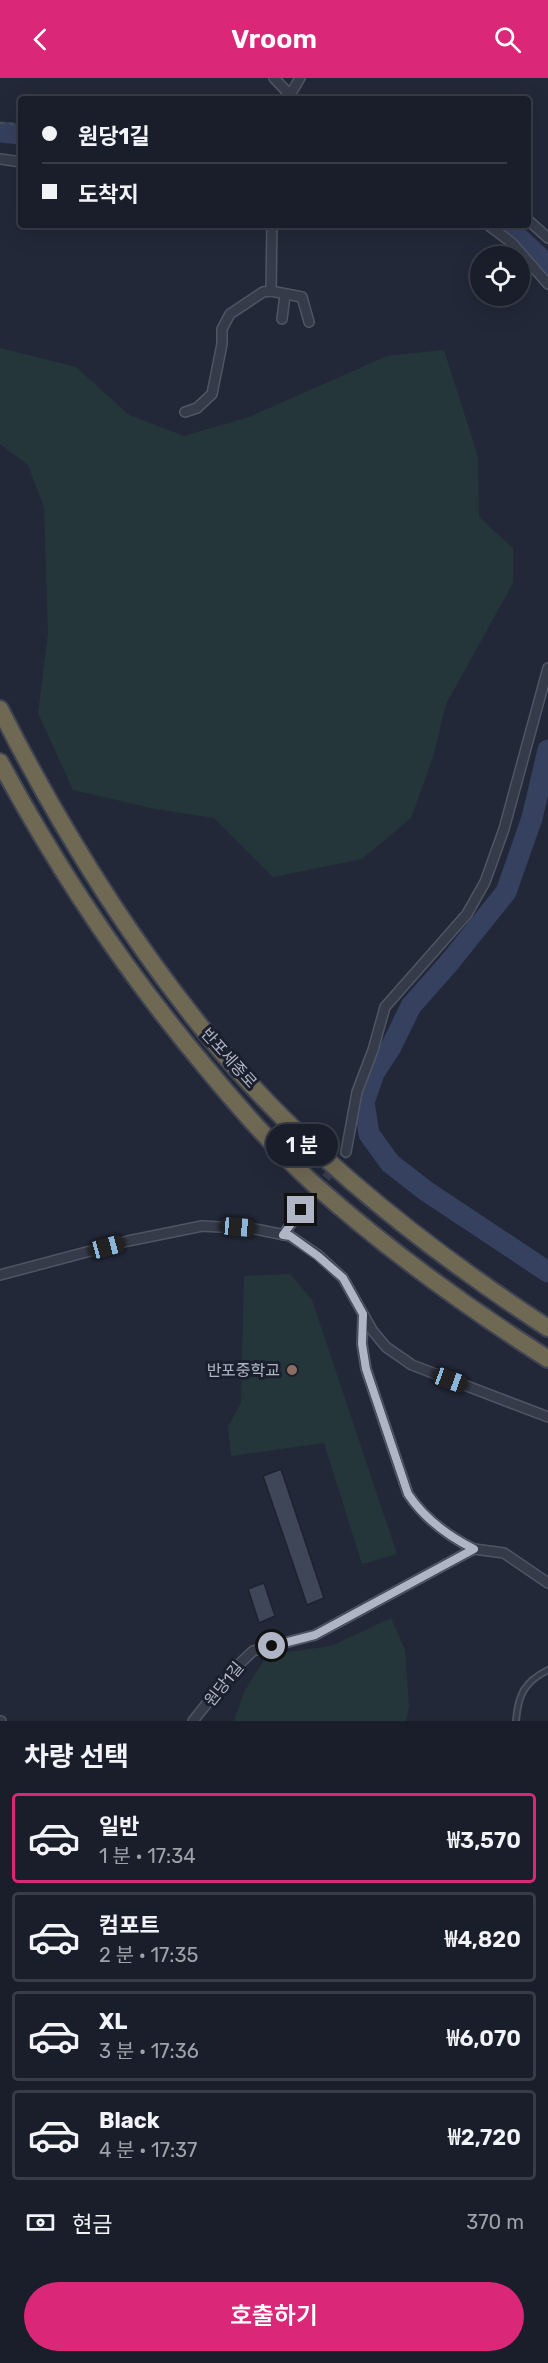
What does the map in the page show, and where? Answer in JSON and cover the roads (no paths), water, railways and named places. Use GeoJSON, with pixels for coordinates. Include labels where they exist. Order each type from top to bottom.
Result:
{"type":"FeatureCollection","features":[{"type":"Feature","properties":{"kind":"highway","name":"반포세종로"},"geometry":{"type":"LineString","coordinates":[[0,709],[56,814],[94,876],[149,959],[207,1035],[264,1097],[337,1168],[409,1229],[486,1288],[548,1328]]}},
{"type":"Feature","properties":{"kind":"highway","name":"반포세종로"},"geometry":{"type":"LineString","coordinates":[[0,762],[74,889],[130,973],[243,1112],[314,1185],[390,1249],[470,1310],[548,1359]]}},
{"type":"Feature","properties":{"kind":"street"},"geometry":{"type":"LineString","coordinates":[[274,78],[291,96]]}},
{"type":"Feature","properties":{"kind":"street"},"geometry":{"type":"LineString","coordinates":[[292,96],[300,78]]}},
{"type":"Feature","properties":{"kind":"street"},"geometry":{"type":"LineString","coordinates":[[0,159],[18,162]]}},
{"type":"Feature","properties":{"kind":"street"},"geometry":{"type":"LineString","coordinates":[[531,223],[548,238]]}},
{"type":"Feature","properties":{"kind":"street"},"geometry":{"type":"LineString","coordinates":[[271,291],[272,228]]}},
{"type":"Feature","properties":{"kind":"street"},"geometry":{"type":"LineString","coordinates":[[492,228],[512,243],[548,284]]}},
{"type":"Feature","properties":{"kind":"street"},"geometry":{"type":"LineString","coordinates":[[185,412],[197,408],[212,394],[222,344],[222,329],[230,314],[263,292],[271,291],[302,297],[309,322]]}},
{"type":"Feature","properties":{"kind":"street"},"geometry":{"type":"LineString","coordinates":[[282,320],[285,295]]}},
{"type":"Feature","properties":{"kind":"street"},"geometry":{"type":"LineString","coordinates":[[346,1152],[357,1092],[385,1008],[467,914],[485,882],[504,829],[548,668]]}},
{"type":"Feature","properties":{"kind":"street"},"geometry":{"type":"LineString","coordinates":[[283,1235],[301,1210]]}},
{"type":"Feature","properties":{"kind":"street"},"geometry":{"type":"LineString","coordinates":[[0,1275],[128,1241],[202,1226],[255,1229],[290,1236],[343,1278],[372,1330],[387,1347],[412,1365],[548,1417]]}},
{"type":"Feature","properties":{"kind":"street"},"geometry":{"type":"LineString","coordinates":[[363,1314],[362,1344],[366,1369],[408,1494],[418,1509],[453,1538],[474,1549],[504,1553],[548,1583]]}},
{"type":"Feature","properties":{"kind":"street","name":"원당1길"},"geometry":{"type":"LineString","coordinates":[[194,1721],[235,1668],[253,1651],[315,1635],[474,1549]]}},
{"type":"Feature","properties":{"kind":"lane"},"geometry":{"type":"LineString","coordinates":[[516,1721],[517,1701],[525,1686],[548,1670]]}},
{"type":"Feature","properties":{"kind":"waterway"},"geometry":{"type":"LineString","coordinates":[[0,132],[18,134]]}},
{"type":"Feature","properties":{"kind":"waterway"},"geometry":{"type":"LineString","coordinates":[[508,228],[548,265]]}},
{"type":"Feature","properties":{"kind":"waterway"},"geometry":{"type":"LineString","coordinates":[[548,750],[532,818],[506,892],[411,1006],[391,1047],[374,1073],[364,1102],[369,1134],[390,1163],[426,1191],[548,1272]]}},
{"type":"Feature","properties":{"kind":"tunnel"},"geometry":{"type":"LineString","coordinates":[[301,1210],[346,1152]]}},
{"type":"Feature","properties":{"kind":"place","name":"반포중학교"},"geometry":{"type":"Point","coordinates":[292,1370]}}]}
